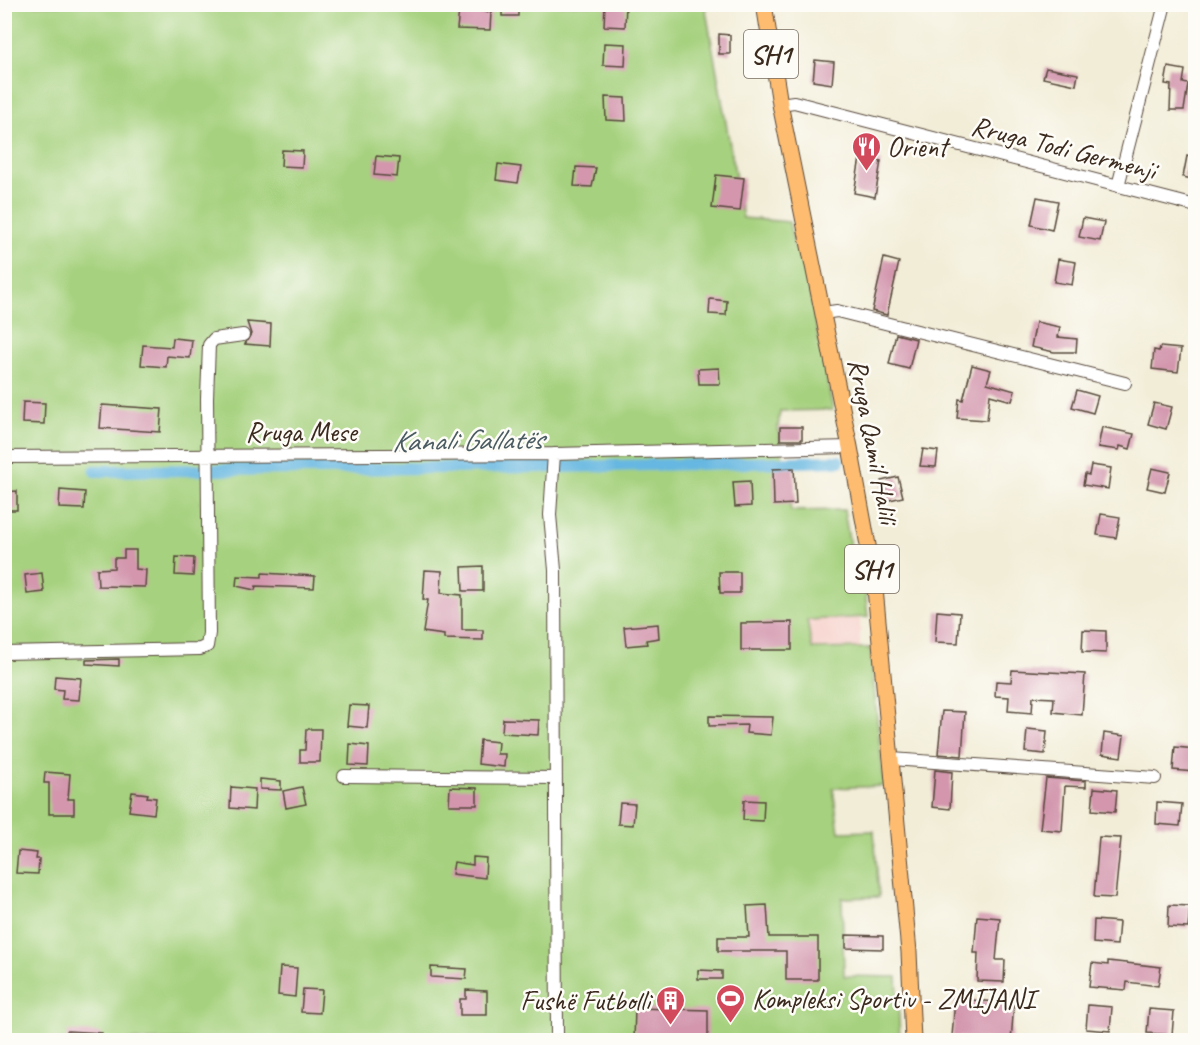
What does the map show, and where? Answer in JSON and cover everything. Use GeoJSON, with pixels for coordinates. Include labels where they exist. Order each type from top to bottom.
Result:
{"type":"FeatureCollection","features":[{"type":"Feature","properties":{"kind":"main road","name":"SH1"},"geometry":{"type":"LineString","coordinates":[[764,4],[780,104]]}},
{"type":"Feature","properties":{"kind":"main road","name":"Rruga Qamil Halili"},"geometry":{"type":"LineString","coordinates":[[780,104],[850,447],[874,578],[909,952],[913,1041]]}},
{"type":"Feature","properties":{"kind":"street"},"geometry":{"type":"LineString","coordinates":[[1118,186],[1166,4]]}},
{"type":"Feature","properties":{"kind":"street","name":"Rruga Todi Germenji"},"geometry":{"type":"LineString","coordinates":[[780,104],[794,102],[1196,206]]}},
{"type":"Feature","properties":{"kind":"street","name":"Rruga Qamil Halili"},"geometry":{"type":"LineString","coordinates":[[823,312],[837,311],[1125,383]]}},
{"type":"Feature","properties":{"kind":"street"},"geometry":{"type":"LineString","coordinates":[[4,653],[200,649],[207,646],[209,633],[207,478],[209,345],[214,339],[243,335]]}},
{"type":"Feature","properties":{"kind":"street","name":"Rruga Mese"},"geometry":{"type":"LineString","coordinates":[[4,457],[553,458],[850,447]]}},
{"type":"Feature","properties":{"kind":"street"},"geometry":{"type":"LineString","coordinates":[[553,458],[550,482],[550,540],[555,570],[557,1041]]}},
{"type":"Feature","properties":{"kind":"street"},"geometry":{"type":"LineString","coordinates":[[892,759],[1155,778]]}},
{"type":"Feature","properties":{"kind":"street"},"geometry":{"type":"LineString","coordinates":[[344,776],[556,778]]}},
{"type":"Feature","properties":{"kind":"shaded area"},"geometry":{"type":"Polygon","coordinates":[[[860,619],[860,648],[678,652],[737,620],[860,619]]]}},
{"type":"Feature","properties":{"kind":"green space"},"geometry":{"type":"Polygon","coordinates":[[[5,5],[705,5],[743,218],[789,222],[794,246],[802,255],[833,410],[780,411],[778,428],[791,511],[844,510],[853,564],[862,564],[868,617],[807,620],[812,649],[870,648],[884,786],[833,788],[839,832],[874,831],[879,897],[842,898],[844,976],[897,977],[900,1040],[5,1040],[5,5]]]}},
{"type":"Feature","properties":{"kind":"building"},"geometry":{"type":"Polygon","coordinates":[[[502,4],[518,4],[518,16],[502,16],[502,4]]]}},
{"type":"Feature","properties":{"kind":"building"},"geometry":{"type":"Polygon","coordinates":[[[605,4],[626,4],[625,27],[604,26],[605,4]]]}},
{"type":"Feature","properties":{"kind":"building"},"geometry":{"type":"Polygon","coordinates":[[[459,10],[491,12],[490,30],[457,29],[459,10]]]}},
{"type":"Feature","properties":{"kind":"building"},"geometry":{"type":"Polygon","coordinates":[[[719,34],[730,35],[730,54],[719,54],[719,34]]]}},
{"type":"Feature","properties":{"kind":"building"},"geometry":{"type":"Polygon","coordinates":[[[604,43],[626,44],[625,66],[603,65],[604,43]]]}},
{"type":"Feature","properties":{"kind":"building"},"geometry":{"type":"Polygon","coordinates":[[[815,60],[834,62],[832,84],[813,81],[815,60]]]}},
{"type":"Feature","properties":{"kind":"building"},"geometry":{"type":"Polygon","coordinates":[[[1168,67],[1185,70],[1183,83],[1188,84],[1184,110],[1170,110],[1171,85],[1165,84],[1168,67]]]}},
{"type":"Feature","properties":{"kind":"building"},"geometry":{"type":"Polygon","coordinates":[[[1046,68],[1078,74],[1076,85],[1043,78],[1046,68]]]}},
{"type":"Feature","properties":{"kind":"building"},"geometry":{"type":"Polygon","coordinates":[[[605,97],[625,98],[626,121],[606,120],[605,97]]]}},
{"type":"Feature","properties":{"kind":"building"},"geometry":{"type":"Polygon","coordinates":[[[282,150],[303,151],[302,167],[281,166],[282,150]]]}},
{"type":"Feature","properties":{"kind":"building"},"geometry":{"type":"Polygon","coordinates":[[[376,156],[399,158],[397,177],[374,175],[376,156]]]}},
{"type":"Feature","properties":{"kind":"building"},"geometry":{"type":"Polygon","coordinates":[[[1187,156],[1196,158],[1196,180],[1183,177],[1187,156]]]}},
{"type":"Feature","properties":{"kind":"building"},"geometry":{"type":"Polygon","coordinates":[[[860,158],[881,161],[875,197],[854,193],[860,158]]]}},
{"type":"Feature","properties":{"kind":"building"},"geometry":{"type":"Polygon","coordinates":[[[498,164],[521,167],[518,183],[496,180],[498,164]]]}},
{"type":"Feature","properties":{"kind":"building"},"geometry":{"type":"Polygon","coordinates":[[[576,167],[596,168],[592,187],[574,186],[576,167]]]}},
{"type":"Feature","properties":{"kind":"building"},"geometry":{"type":"Polygon","coordinates":[[[716,175],[744,178],[740,211],[712,208],[716,175]]]}},
{"type":"Feature","properties":{"kind":"building"},"geometry":{"type":"Polygon","coordinates":[[[1037,197],[1058,201],[1052,230],[1031,225],[1037,197]]]}},
{"type":"Feature","properties":{"kind":"building"},"geometry":{"type":"Polygon","coordinates":[[[1083,218],[1104,222],[1100,241],[1079,237],[1083,218]]]}},
{"type":"Feature","properties":{"kind":"building"},"geometry":{"type":"Polygon","coordinates":[[[884,258],[899,262],[887,315],[872,311],[884,258]]]}},
{"type":"Feature","properties":{"kind":"building"},"geometry":{"type":"Polygon","coordinates":[[[1058,259],[1076,262],[1072,285],[1054,282],[1058,259]]]}},
{"type":"Feature","properties":{"kind":"building"},"geometry":{"type":"Polygon","coordinates":[[[710,299],[727,301],[726,315],[709,314],[710,299]]]}},
{"type":"Feature","properties":{"kind":"building"},"geometry":{"type":"Polygon","coordinates":[[[247,322],[271,324],[270,346],[245,344],[251,334],[247,322]]]}},
{"type":"Feature","properties":{"kind":"building"},"geometry":{"type":"Polygon","coordinates":[[[1036,322],[1060,327],[1058,337],[1077,339],[1076,352],[1054,352],[1031,347],[1036,322]]]}},
{"type":"Feature","properties":{"kind":"building"},"geometry":{"type":"Polygon","coordinates":[[[896,334],[916,339],[909,369],[889,364],[896,334]]]}},
{"type":"Feature","properties":{"kind":"building"},"geometry":{"type":"Polygon","coordinates":[[[173,338],[192,340],[190,358],[167,356],[166,367],[141,365],[143,345],[172,347],[173,338]]]}},
{"type":"Feature","properties":{"kind":"building"},"geometry":{"type":"Polygon","coordinates":[[[1160,347],[1181,349],[1178,372],[1152,369],[1154,350],[1159,351],[1160,347]]]}},
{"type":"Feature","properties":{"kind":"building"},"geometry":{"type":"Polygon","coordinates":[[[972,365],[991,370],[987,383],[1015,391],[1012,401],[990,395],[987,420],[957,418],[959,399],[963,400],[972,365]]]}},
{"type":"Feature","properties":{"kind":"building"},"geometry":{"type":"Polygon","coordinates":[[[719,368],[720,384],[699,384],[698,369],[719,368]]]}},
{"type":"Feature","properties":{"kind":"building"},"geometry":{"type":"Polygon","coordinates":[[[1077,390],[1098,396],[1093,413],[1072,407],[1077,390]]]}},
{"type":"Feature","properties":{"kind":"building"},"geometry":{"type":"Polygon","coordinates":[[[23,402],[45,403],[44,424],[22,423],[23,402]]]}},
{"type":"Feature","properties":{"kind":"building"},"geometry":{"type":"Polygon","coordinates":[[[1154,403],[1172,407],[1166,429],[1148,424],[1154,403]]]}},
{"type":"Feature","properties":{"kind":"building"},"geometry":{"type":"Polygon","coordinates":[[[102,405],[162,409],[160,432],[100,428],[102,405]]]}},
{"type":"Feature","properties":{"kind":"building"},"geometry":{"type":"Polygon","coordinates":[[[780,427],[802,427],[802,440],[780,440],[780,427]]]}},
{"type":"Feature","properties":{"kind":"building"},"geometry":{"type":"Polygon","coordinates":[[[1102,427],[1134,434],[1130,449],[1120,446],[1119,450],[1098,447],[1102,427]]]}},
{"type":"Feature","properties":{"kind":"building"},"geometry":{"type":"Polygon","coordinates":[[[923,449],[938,451],[936,467],[920,466],[923,449]]]}},
{"type":"Feature","properties":{"kind":"building"},"geometry":{"type":"Polygon","coordinates":[[[1091,465],[1111,468],[1108,489],[1083,485],[1085,474],[1089,475],[1091,465]]]}},
{"type":"Feature","properties":{"kind":"building"},"geometry":{"type":"Polygon","coordinates":[[[794,468],[796,504],[774,505],[773,469],[794,468]]]}},
{"type":"Feature","properties":{"kind":"building"},"geometry":{"type":"Polygon","coordinates":[[[1152,468],[1170,472],[1165,492],[1147,488],[1152,468]]]}},
{"type":"Feature","properties":{"kind":"building"},"geometry":{"type":"Polygon","coordinates":[[[898,477],[903,497],[885,501],[881,481],[898,477]]]}},
{"type":"Feature","properties":{"kind":"building"},"geometry":{"type":"Polygon","coordinates":[[[750,481],[751,506],[735,507],[733,482],[750,481]]]}},
{"type":"Feature","properties":{"kind":"building"},"geometry":{"type":"Polygon","coordinates":[[[60,490],[85,492],[84,509],[59,508],[60,490]]]}},
{"type":"Feature","properties":{"kind":"building"},"geometry":{"type":"Polygon","coordinates":[[[17,491],[17,510],[4,510],[4,492],[17,491]]]}},
{"type":"Feature","properties":{"kind":"building"},"geometry":{"type":"Polygon","coordinates":[[[1101,514],[1120,517],[1116,538],[1097,535],[1101,514]]]}},
{"type":"Feature","properties":{"kind":"building"},"geometry":{"type":"Polygon","coordinates":[[[124,550],[136,550],[136,569],[146,570],[145,587],[98,586],[97,569],[114,568],[114,558],[124,558],[124,550]]]}},
{"type":"Feature","properties":{"kind":"building"},"geometry":{"type":"Polygon","coordinates":[[[176,557],[194,558],[193,576],[175,575],[176,557]]]}},
{"type":"Feature","properties":{"kind":"building"},"geometry":{"type":"Polygon","coordinates":[[[483,566],[483,591],[463,591],[462,567],[483,566]]]}},
{"type":"Feature","properties":{"kind":"building"},"geometry":{"type":"Polygon","coordinates":[[[425,570],[442,571],[441,593],[462,595],[462,630],[483,630],[483,640],[444,639],[444,635],[423,632],[428,600],[423,600],[425,570]]]}},
{"type":"Feature","properties":{"kind":"building"},"geometry":{"type":"Polygon","coordinates":[[[719,572],[740,572],[740,593],[720,593],[719,572]]]}},
{"type":"Feature","properties":{"kind":"building"},"geometry":{"type":"Polygon","coordinates":[[[42,573],[44,592],[27,594],[25,575],[42,573]]]}},
{"type":"Feature","properties":{"kind":"building"},"geometry":{"type":"Polygon","coordinates":[[[262,573],[315,576],[314,588],[256,586],[255,590],[236,586],[237,576],[262,577],[262,573]]]}},
{"type":"Feature","properties":{"kind":"building"},"geometry":{"type":"Polygon","coordinates":[[[937,611],[960,613],[958,643],[935,642],[937,611]]]}},
{"type":"Feature","properties":{"kind":"building"},"geometry":{"type":"Polygon","coordinates":[[[792,622],[792,650],[741,650],[741,623],[792,622]]]}},
{"type":"Feature","properties":{"kind":"building"},"geometry":{"type":"Polygon","coordinates":[[[658,624],[659,638],[646,640],[647,644],[626,646],[624,627],[658,624]]]}},
{"type":"Feature","properties":{"kind":"building"},"geometry":{"type":"Polygon","coordinates":[[[1083,630],[1106,631],[1106,653],[1082,652],[1083,630]]]}},
{"type":"Feature","properties":{"kind":"building"},"geometry":{"type":"Polygon","coordinates":[[[119,659],[119,666],[86,664],[86,660],[119,659]]]}},
{"type":"Feature","properties":{"kind":"building"},"geometry":{"type":"Polygon","coordinates":[[[1012,670],[1085,674],[1082,715],[1053,712],[1054,698],[1033,697],[1032,713],[1008,711],[1009,697],[995,696],[996,681],[1011,682],[1012,670]]]}},
{"type":"Feature","properties":{"kind":"building"},"geometry":{"type":"Polygon","coordinates":[[[55,676],[81,678],[79,700],[62,699],[63,690],[54,689],[55,676]]]}},
{"type":"Feature","properties":{"kind":"building"},"geometry":{"type":"Polygon","coordinates":[[[349,705],[369,706],[367,728],[347,726],[349,705]]]}},
{"type":"Feature","properties":{"kind":"building"},"geometry":{"type":"Polygon","coordinates":[[[942,711],[965,712],[962,756],[938,754],[942,711]]]}},
{"type":"Feature","properties":{"kind":"building"},"geometry":{"type":"Polygon","coordinates":[[[709,716],[773,717],[771,735],[746,733],[747,725],[709,726],[709,716]]]}},
{"type":"Feature","properties":{"kind":"building"},"geometry":{"type":"Polygon","coordinates":[[[503,719],[539,720],[538,735],[502,733],[503,719]]]}},
{"type":"Feature","properties":{"kind":"building"},"geometry":{"type":"Polygon","coordinates":[[[306,729],[321,729],[320,762],[300,762],[300,750],[305,750],[306,729]]]}},
{"type":"Feature","properties":{"kind":"building"},"geometry":{"type":"Polygon","coordinates":[[[1027,729],[1047,731],[1045,754],[1025,752],[1027,729]]]}},
{"type":"Feature","properties":{"kind":"building"},"geometry":{"type":"Polygon","coordinates":[[[1104,733],[1124,736],[1121,757],[1102,754],[1104,733]]]}},
{"type":"Feature","properties":{"kind":"building"},"geometry":{"type":"Polygon","coordinates":[[[480,740],[498,742],[497,754],[505,754],[504,767],[478,764],[480,740]]]}},
{"type":"Feature","properties":{"kind":"building"},"geometry":{"type":"Polygon","coordinates":[[[350,744],[369,746],[368,766],[349,765],[350,744]]]}},
{"type":"Feature","properties":{"kind":"building"},"geometry":{"type":"Polygon","coordinates":[[[1175,747],[1196,749],[1194,772],[1173,770],[1175,747]]]}},
{"type":"Feature","properties":{"kind":"building"},"geometry":{"type":"Polygon","coordinates":[[[935,770],[952,772],[950,809],[932,807],[935,770]]]}},
{"type":"Feature","properties":{"kind":"building"},"geometry":{"type":"Polygon","coordinates":[[[45,772],[70,774],[68,799],[74,799],[74,814],[49,814],[49,783],[44,783],[45,772]]]}},
{"type":"Feature","properties":{"kind":"building"},"geometry":{"type":"Polygon","coordinates":[[[1046,778],[1086,781],[1086,787],[1065,786],[1062,831],[1040,829],[1046,778]]]}},
{"type":"Feature","properties":{"kind":"building"},"geometry":{"type":"Polygon","coordinates":[[[260,779],[281,781],[281,790],[260,789],[260,779]]]}},
{"type":"Feature","properties":{"kind":"building"},"geometry":{"type":"Polygon","coordinates":[[[231,787],[255,789],[254,810],[230,808],[231,787]]]}},
{"type":"Feature","properties":{"kind":"building"},"geometry":{"type":"Polygon","coordinates":[[[302,787],[306,804],[286,808],[283,791],[302,787]]]}},
{"type":"Feature","properties":{"kind":"building"},"geometry":{"type":"Polygon","coordinates":[[[450,787],[477,788],[477,805],[449,805],[450,787]]]}},
{"type":"Feature","properties":{"kind":"building"},"geometry":{"type":"Polygon","coordinates":[[[1094,788],[1117,790],[1115,812],[1092,810],[1094,788]]]}},
{"type":"Feature","properties":{"kind":"building"},"geometry":{"type":"Polygon","coordinates":[[[132,792],[148,794],[147,797],[156,798],[154,814],[129,811],[132,792]]]}},
{"type":"Feature","properties":{"kind":"building"},"geometry":{"type":"Polygon","coordinates":[[[744,800],[764,801],[763,821],[743,820],[744,800]]]}},
{"type":"Feature","properties":{"kind":"building"},"geometry":{"type":"Polygon","coordinates":[[[1157,802],[1182,804],[1180,826],[1156,824],[1157,802]]]}},
{"type":"Feature","properties":{"kind":"building"},"geometry":{"type":"Polygon","coordinates":[[[620,803],[635,804],[633,825],[618,824],[620,803]]]}},
{"type":"Feature","properties":{"kind":"building"},"geometry":{"type":"Polygon","coordinates":[[[1099,837],[1121,838],[1115,898],[1094,897],[1099,837]]]}},
{"type":"Feature","properties":{"kind":"building"},"geometry":{"type":"Polygon","coordinates":[[[18,851],[37,853],[38,874],[16,873],[18,851]]]}},
{"type":"Feature","properties":{"kind":"building"},"geometry":{"type":"Polygon","coordinates":[[[473,857],[486,858],[485,878],[452,874],[454,862],[473,865],[473,857]]]}},
{"type":"Feature","properties":{"kind":"building"},"geometry":{"type":"Polygon","coordinates":[[[767,905],[769,937],[818,937],[818,980],[786,980],[786,951],[718,951],[718,937],[749,937],[747,906],[767,905]]]}},
{"type":"Feature","properties":{"kind":"building"},"geometry":{"type":"Polygon","coordinates":[[[1169,905],[1190,906],[1188,928],[1168,927],[1169,905]]]}},
{"type":"Feature","properties":{"kind":"building"},"geometry":{"type":"Polygon","coordinates":[[[977,916],[1000,918],[996,960],[1005,960],[1004,982],[977,981],[978,953],[974,953],[977,916]]]}},
{"type":"Feature","properties":{"kind":"building"},"geometry":{"type":"Polygon","coordinates":[[[1094,920],[1119,922],[1117,945],[1093,943],[1094,920]]]}},
{"type":"Feature","properties":{"kind":"building"},"geometry":{"type":"Polygon","coordinates":[[[846,935],[883,936],[883,949],[846,948],[846,935]]]}},
{"type":"Feature","properties":{"kind":"building"},"geometry":{"type":"Polygon","coordinates":[[[1108,961],[1161,967],[1158,986],[1127,982],[1126,990],[1089,987],[1092,963],[1108,965],[1108,961]]]}},
{"type":"Feature","properties":{"kind":"building"},"geometry":{"type":"Polygon","coordinates":[[[280,967],[297,968],[295,997],[278,995],[280,967]]]}},
{"type":"Feature","properties":{"kind":"building"},"geometry":{"type":"Polygon","coordinates":[[[431,967],[467,969],[466,979],[431,977],[431,967]]]}},
{"type":"Feature","properties":{"kind":"building"},"geometry":{"type":"Polygon","coordinates":[[[698,970],[722,971],[722,979],[698,979],[698,970]]]}},
{"type":"Feature","properties":{"kind":"building"},"geometry":{"type":"Polygon","coordinates":[[[303,989],[322,990],[320,1013],[301,1012],[303,989]]]}},
{"type":"Feature","properties":{"kind":"building"},"geometry":{"type":"Polygon","coordinates":[[[466,990],[487,991],[487,1015],[460,1015],[460,999],[466,999],[466,990]]]}},
{"type":"Feature","properties":{"kind":"building"},"geometry":{"type":"Polygon","coordinates":[[[955,999],[1014,1003],[1011,1041],[952,1037],[955,999]]]}},
{"type":"Feature","properties":{"kind":"building"},"geometry":{"type":"Polygon","coordinates":[[[1088,1005],[1112,1007],[1110,1031],[1086,1029],[1088,1005]]]}},
{"type":"Feature","properties":{"kind":"building","name":"Fushë Futbolli"},"geometry":{"type":"Polygon","coordinates":[[[635,1008],[708,1010],[708,1041],[634,1041],[635,1008]]]}},
{"type":"Feature","properties":{"kind":"building"},"geometry":{"type":"Polygon","coordinates":[[[1149,1009],[1174,1011],[1172,1035],[1147,1033],[1149,1009]]]}},
{"type":"Feature","properties":{"kind":"building"},"geometry":{"type":"Polygon","coordinates":[[[67,1031],[102,1033],[101,1041],[66,1041],[67,1031]]]}},
{"type":"Feature","properties":{"kind":"waterway","name":"Kanali Gallatës"},"geometry":{"type":"LineString","coordinates":[[95,471],[564,467],[839,461]]}},
{"type":"Feature","properties":{"kind":"place","name":"Orient"},"geometry":{"type":"Point","coordinates":[866,172]}},
{"type":"Feature","properties":{"kind":"place","name":"Kompleksi Sportiv - ZMIJANI"},"geometry":{"type":"Point","coordinates":[731,1024]}},
{"type":"Feature","properties":{"kind":"place","name":"Fushë Futbolli"},"geometry":{"type":"Point","coordinates":[671,1026]}}]}
